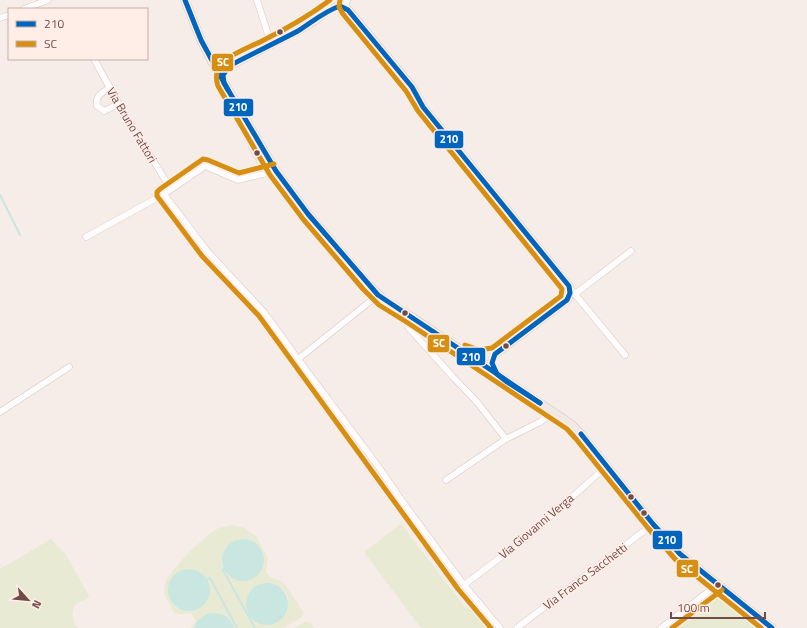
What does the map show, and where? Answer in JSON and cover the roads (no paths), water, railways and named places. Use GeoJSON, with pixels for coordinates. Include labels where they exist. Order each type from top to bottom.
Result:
{"type":"FeatureCollection","features":[{"type":"Feature","properties":{"kind":"main road"},"geometry":{"type":"LineString","coordinates":[[185,0],[201,40],[212,62],[252,132],[272,172],[378,295],[554,412],[576,429],[653,524],[680,554],[772,628]]}},
{"type":"Feature","properties":{"kind":"main road"},"geometry":{"type":"LineString","coordinates":[[212,62],[223,68],[229,66],[295,32],[314,21],[330,9],[340,6],[348,10],[412,87],[423,107],[569,286],[570,293],[566,300],[495,354],[487,357],[477,357],[464,352]]}},
{"type":"Feature","properties":{"kind":"main road"},"geometry":{"type":"LineString","coordinates":[[224,82],[223,75],[229,66]]}},
{"type":"Feature","properties":{"kind":"main road"},"geometry":{"type":"LineString","coordinates":[[495,354],[492,364],[500,377]]}},
{"type":"Feature","properties":{"kind":"street"},"geometry":{"type":"LineString","coordinates":[[27,8],[48,0]]}},
{"type":"Feature","properties":{"kind":"street"},"geometry":{"type":"LineString","coordinates":[[257,0],[270,44]]}},
{"type":"Feature","properties":{"kind":"street"},"geometry":{"type":"LineString","coordinates":[[330,9],[342,0]]}},
{"type":"Feature","properties":{"kind":"street"},"geometry":{"type":"LineString","coordinates":[[347,0],[346,6],[348,10]]}},
{"type":"Feature","properties":{"kind":"street","name":"Via Bruno Fattori"},"geometry":{"type":"LineString","coordinates":[[95,60],[119,104],[171,189]]}},
{"type":"Feature","properties":{"kind":"street"},"geometry":{"type":"LineString","coordinates":[[110,88],[99,94],[96,100],[97,106],[104,111],[119,104]]}},
{"type":"Feature","properties":{"kind":"street"},"geometry":{"type":"LineString","coordinates":[[86,238],[164,194],[205,166],[238,180],[272,172]]}},
{"type":"Feature","properties":{"kind":"street"},"geometry":{"type":"LineString","coordinates":[[164,194],[208,252],[264,312],[464,585],[500,628]]}},
{"type":"Feature","properties":{"kind":"street"},"geometry":{"type":"LineString","coordinates":[[575,294],[631,251]]}},
{"type":"Feature","properties":{"kind":"street"},"geometry":{"type":"LineString","coordinates":[[569,286],[625,355]]}},
{"type":"Feature","properties":{"kind":"street"},"geometry":{"type":"LineString","coordinates":[[298,359],[378,295]]}},
{"type":"Feature","properties":{"kind":"street"},"geometry":{"type":"LineString","coordinates":[[566,300],[574,298],[582,302]]}},
{"type":"Feature","properties":{"kind":"street"},"geometry":{"type":"LineString","coordinates":[[412,317],[409,321],[408,327],[477,402],[506,439]]}},
{"type":"Feature","properties":{"kind":"street"},"geometry":{"type":"LineString","coordinates":[[0,412],[69,367]]}},
{"type":"Feature","properties":{"kind":"street"},"geometry":{"type":"LineString","coordinates":[[446,480],[506,439],[540,422],[554,412]]}},
{"type":"Feature","properties":{"kind":"street","name":"Via Giovanni Verga"},"geometry":{"type":"LineString","coordinates":[[464,585],[526,538],[607,466]]}},
{"type":"Feature","properties":{"kind":"street","name":"Via Franco Sacchetti"},"geometry":{"type":"LineString","coordinates":[[517,628],[653,524]]}},
{"type":"Feature","properties":{"kind":"street"},"geometry":{"type":"LineString","coordinates":[[661,628],[718,584]]}},
{"type":"Feature","properties":{"kind":"water"},"geometry":{"type":"Polygon","coordinates":[[[239,539],[247,539],[255,542],[261,548],[264,560],[261,572],[255,578],[247,581],[239,581],[231,578],[225,572],[222,564],[222,556],[225,548],[231,542],[239,539]]]}},
{"type":"Feature","properties":{"kind":"water"},"geometry":{"type":"Polygon","coordinates":[[[185,569],[193,569],[201,572],[207,578],[210,590],[207,602],[201,608],[193,611],[185,611],[177,608],[171,602],[168,594],[168,586],[171,578],[177,572],[185,569]]]}},
{"type":"Feature","properties":{"kind":"water"},"geometry":{"type":"Polygon","coordinates":[[[263,583],[271,583],[279,586],[285,592],[288,604],[285,616],[279,622],[271,625],[263,625],[255,622],[249,616],[246,608],[246,600],[249,592],[255,586],[263,583]]]}},
{"type":"Feature","properties":{"kind":"water"},"geometry":{"type":"Polygon","coordinates":[[[210,613],[225,616],[231,621],[234,628],[194,628],[200,619],[210,613]]]}},
{"type":"Feature","properties":{"kind":"waterway"},"geometry":{"type":"LineString","coordinates":[[0,195],[20,235]]}},
{"type":"Feature","properties":{"kind":"waterway"},"geometry":{"type":"LineString","coordinates":[[224,569],[223,570],[255,628]]}},
{"type":"Feature","properties":{"kind":"waterway"},"geometry":{"type":"LineString","coordinates":[[208,579],[210,578],[237,628]]}}]}
